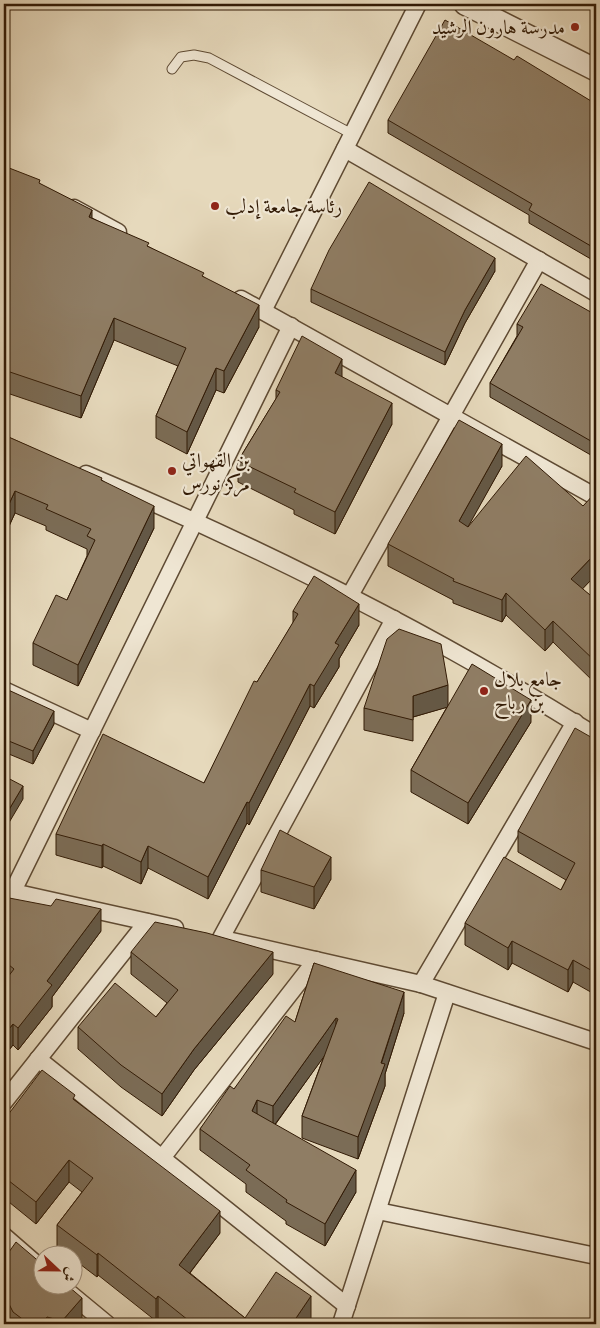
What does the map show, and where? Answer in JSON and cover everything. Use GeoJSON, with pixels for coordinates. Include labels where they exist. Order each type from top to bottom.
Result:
{"type":"FeatureCollection","features":[{"type":"Feature","properties":{"kind":"street"},"geometry":{"type":"LineString","coordinates":[[263,311],[418,4]]}},
{"type":"Feature","properties":{"kind":"street"},"geometry":{"type":"LineString","coordinates":[[465,4],[596,70]]}},
{"type":"Feature","properties":{"kind":"street"},"geometry":{"type":"LineString","coordinates":[[348,142],[538,260],[596,293]]}},
{"type":"Feature","properties":{"kind":"street"},"geometry":{"type":"LineString","coordinates":[[64,202],[133,240]]}},
{"type":"Feature","properties":{"kind":"street"},"geometry":{"type":"LineString","coordinates":[[349,597],[538,260]]}},
{"type":"Feature","properties":{"kind":"street"},"geometry":{"type":"LineString","coordinates":[[228,292],[596,498]]}},
{"type":"Feature","properties":{"kind":"street"},"geometry":{"type":"LineString","coordinates":[[291,326],[92,731],[8,891],[421,984],[596,1042]]}},
{"type":"Feature","properties":{"kind":"street"},"geometry":{"type":"LineString","coordinates":[[68,466],[196,520],[394,619],[575,722],[596,736]]}},
{"type":"Feature","properties":{"kind":"street"},"geometry":{"type":"LineString","coordinates":[[221,938],[394,619]]}},
{"type":"Feature","properties":{"kind":"street"},"geometry":{"type":"LineString","coordinates":[[4,690],[92,731]]}},
{"type":"Feature","properties":{"kind":"street"},"geometry":{"type":"LineString","coordinates":[[421,984],[575,722]]}},
{"type":"Feature","properties":{"kind":"street"},"geometry":{"type":"LineString","coordinates":[[4,1102],[147,922]]}},
{"type":"Feature","properties":{"kind":"street"},"geometry":{"type":"LineString","coordinates":[[162,1158],[316,960]]}},
{"type":"Feature","properties":{"kind":"street"},"geometry":{"type":"LineString","coordinates":[[340,1324],[447,993]]}},
{"type":"Feature","properties":{"kind":"street"},"geometry":{"type":"LineString","coordinates":[[38,1059],[347,1306]]}},
{"type":"Feature","properties":{"kind":"street"},"geometry":{"type":"LineString","coordinates":[[378,1211],[596,1256]]}},
{"type":"Feature","properties":{"kind":"street"},"geometry":{"type":"LineString","coordinates":[[4,1236],[32,1260]]}},
{"type":"Feature","properties":{"kind":"street"},"geometry":{"type":"LineString","coordinates":[[73,1296],[107,1324]]}},
{"type":"Feature","properties":{"kind":"lane"},"geometry":{"type":"LineString","coordinates":[[172,69],[181,57],[194,55],[209,58],[348,142]]}},
{"type":"Feature","properties":{"kind":"building"},"geometry":{"type":"Polygon","coordinates":[[[445,20],[514,60],[517,56],[596,104],[596,249],[529,210],[532,204],[388,120],[445,20]]]}},
{"type":"Feature","properties":{"kind":"building"},"geometry":{"type":"Polygon","coordinates":[[[4,166],[40,180],[39,183],[92,210],[89,217],[149,243],[147,246],[204,273],[202,276],[259,305],[224,371],[216,368],[187,432],[156,416],[186,348],[114,318],[81,396],[4,370],[4,166]]]}},
{"type":"Feature","properties":{"kind":"building"},"geometry":{"type":"Polygon","coordinates":[[[369,182],[495,258],[465,310],[445,352],[311,289],[329,250],[369,182]]]}},
{"type":"Feature","properties":{"kind":"building"},"geometry":{"type":"Polygon","coordinates":[[[541,284],[596,315],[596,444],[490,383],[523,327],[517,324],[541,284]]]}},
{"type":"Feature","properties":{"kind":"building"},"geometry":{"type":"Polygon","coordinates":[[[302,336],[342,359],[335,373],[392,403],[335,512],[294,492],[296,489],[238,461],[280,392],[276,390],[302,336]]]}},
{"type":"Feature","properties":{"kind":"building"},"geometry":{"type":"Polygon","coordinates":[[[459,420],[502,444],[459,521],[468,527],[526,456],[583,506],[596,494],[596,561],[592,557],[571,579],[596,600],[596,662],[553,621],[545,630],[506,593],[502,600],[453,581],[454,579],[388,544],[459,420]]]}},
{"type":"Feature","properties":{"kind":"building"},"geometry":{"type":"Polygon","coordinates":[[[4,435],[102,478],[101,480],[154,506],[78,665],[33,643],[56,595],[67,600],[95,540],[87,536],[91,529],[46,509],[48,505],[15,491],[4,515],[4,435]]]}},
{"type":"Feature","properties":{"kind":"building"},"geometry":{"type":"Polygon","coordinates":[[[314,576],[359,604],[335,643],[339,645],[314,686],[310,684],[249,803],[247,802],[208,877],[148,846],[141,862],[103,844],[102,846],[56,834],[103,734],[204,783],[254,681],[257,682],[298,614],[293,611],[314,576]]]}},
{"type":"Feature","properties":{"kind":"building"},"geometry":{"type":"Polygon","coordinates":[[[399,629],[441,644],[448,685],[413,696],[413,720],[364,708],[387,639],[399,629]]]}},
{"type":"Feature","properties":{"kind":"building"},"geometry":{"type":"Polygon","coordinates":[[[472,664],[531,700],[468,803],[411,770],[472,664]]]}},
{"type":"Feature","properties":{"kind":"building"},"geometry":{"type":"Polygon","coordinates":[[[4,688],[54,711],[33,751],[4,739],[4,688]]]}},
{"type":"Feature","properties":{"kind":"building"},"geometry":{"type":"Polygon","coordinates":[[[575,728],[596,740],[596,973],[573,960],[568,970],[512,941],[508,948],[465,923],[504,857],[561,890],[575,863],[518,831],[575,728]]]}},
{"type":"Feature","properties":{"kind":"building"},"geometry":{"type":"Polygon","coordinates":[[[4,776],[23,786],[4,818],[4,776]]]}},
{"type":"Feature","properties":{"kind":"building"},"geometry":{"type":"Polygon","coordinates":[[[280,830],[331,857],[314,887],[261,870],[280,830]]]}},
{"type":"Feature","properties":{"kind":"building"},"geometry":{"type":"Polygon","coordinates":[[[4,897],[51,906],[56,899],[101,909],[47,981],[52,985],[18,1028],[13,1024],[4,1035],[4,982],[14,969],[4,961],[4,897]]]}},
{"type":"Feature","properties":{"kind":"building"},"geometry":{"type":"Polygon","coordinates":[[[155,922],[207,933],[273,952],[194,1049],[162,1094],[121,1065],[78,1027],[115,983],[156,1017],[178,990],[131,952],[155,922]]]}},
{"type":"Feature","properties":{"kind":"building"},"geometry":{"type":"Polygon","coordinates":[[[314,963],[404,992],[381,1063],[385,1064],[358,1137],[302,1116],[338,1019],[336,1018],[273,1106],[257,1100],[252,1111],[356,1170],[325,1224],[286,1202],[287,1200],[246,1170],[250,1165],[200,1129],[230,1086],[234,1089],[286,1016],[295,1022],[314,963]]]}},
{"type":"Feature","properties":{"kind":"building"},"geometry":{"type":"Polygon","coordinates":[[[42,1070],[75,1095],[73,1099],[220,1211],[179,1265],[245,1318],[276,1272],[311,1296],[292,1324],[193,1324],[158,1296],[156,1299],[98,1253],[97,1255],[57,1225],[93,1178],[69,1160],[36,1202],[4,1177],[4,1120],[42,1070]]]}},
{"type":"Feature","properties":{"kind":"building"},"geometry":{"type":"Polygon","coordinates":[[[16,1242],[32,1256],[32,1296],[80,1296],[82,1298],[62,1321],[47,1317],[41,1324],[29,1324],[13,1312],[4,1294],[4,1259],[16,1242]]]}},
{"type":"Feature","properties":{"kind":"place","name":"مدرسة هارون الرشيد"},"geometry":{"type":"Point","coordinates":[575,27]}},
{"type":"Feature","properties":{"kind":"place","name":"رئاسة جامعة إدلب"},"geometry":{"type":"Point","coordinates":[215,206]}},
{"type":"Feature","properties":{"kind":"place","name":"بن القهواتي مركز نورس"},"geometry":{"type":"Point","coordinates":[172,471]}},
{"type":"Feature","properties":{"kind":"place","name":"جامع بلال بن رباح"},"geometry":{"type":"Point","coordinates":[484,691]}}]}
